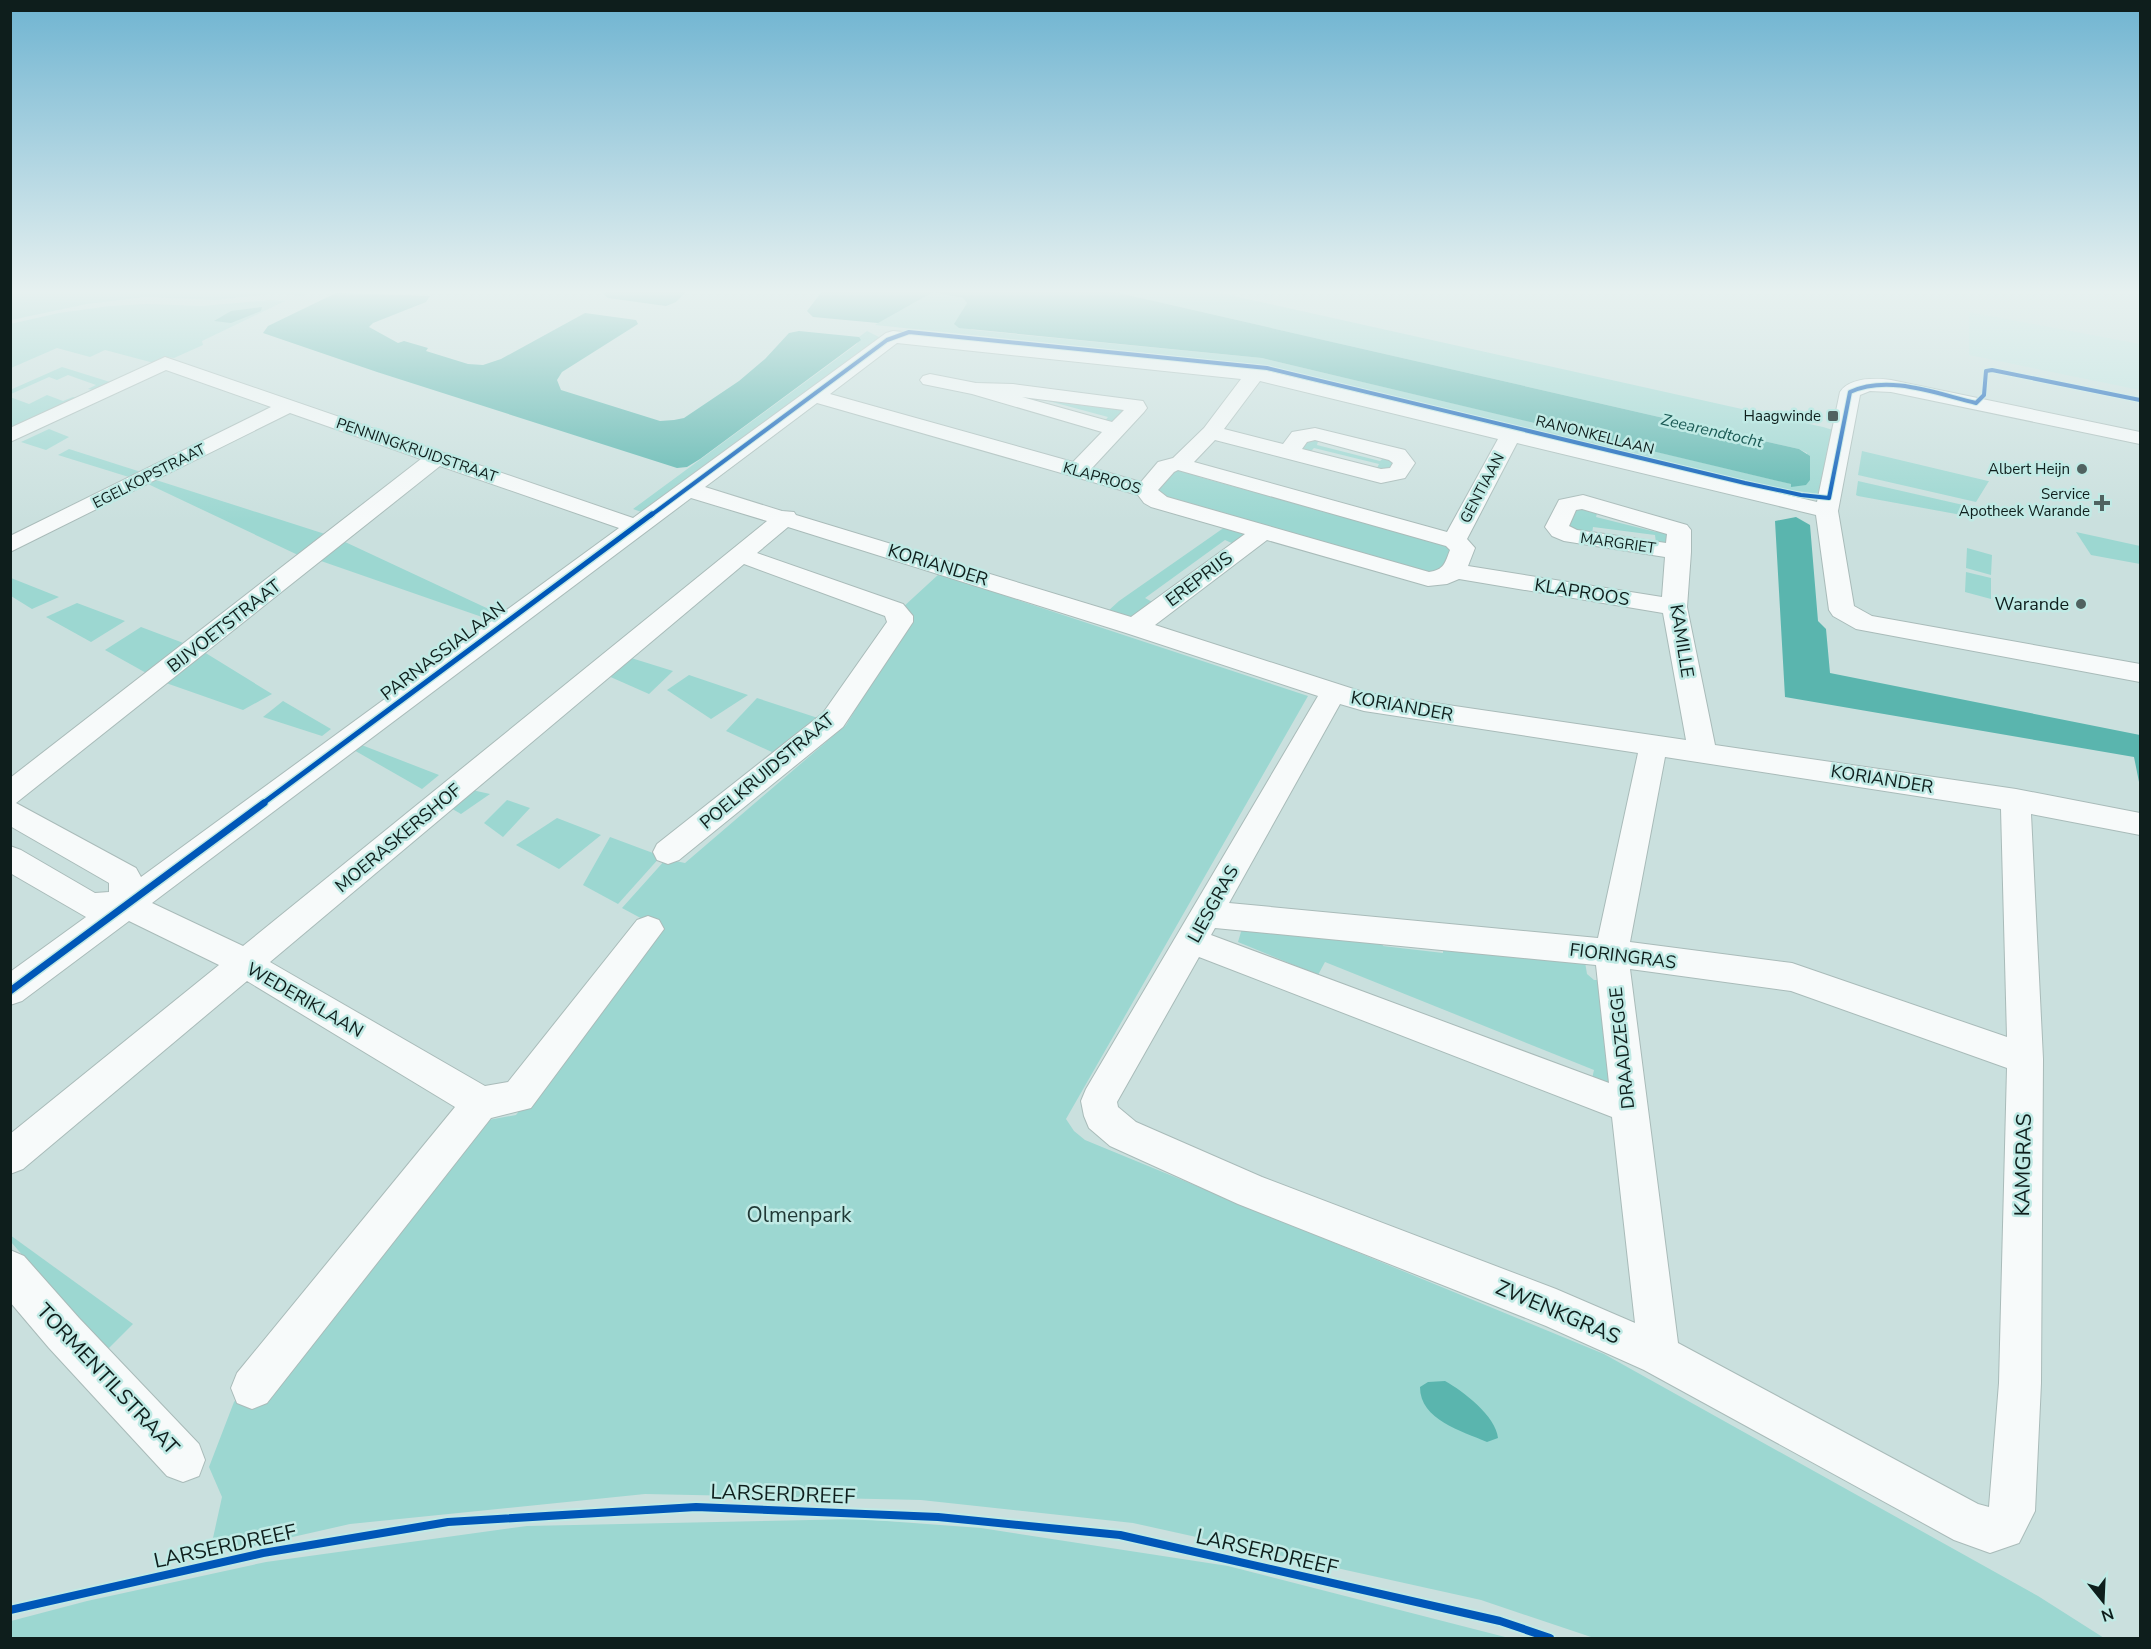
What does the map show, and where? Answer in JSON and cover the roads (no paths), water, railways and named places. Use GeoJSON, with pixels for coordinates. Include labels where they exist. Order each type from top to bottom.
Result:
{"type":"FeatureCollection","features":[{"type":"Feature","properties":{"kind":"street","name":"PENNINGKRUIDSTRAAT"},"geometry":{"type":"LineString","coordinates":[[10,436],[157,367]]}},
{"type":"Feature","properties":{"kind":"street","name":"PENNINGKRUIDSTRAAT"},"geometry":{"type":"LineString","coordinates":[[176,367],[636,526]]}},
{"type":"Feature","properties":{"kind":"street","name":"PARNASSIALAAN"},"geometry":{"type":"LineString","coordinates":[[10,991],[124,904],[852,367]]}},
{"type":"Feature","properties":{"kind":"street","name":"RANONKELLAAN"},"geometry":{"type":"LineString","coordinates":[[1186,367],[1255,374],[1827,511]]}},
{"type":"Feature","properties":{"kind":"street"},"geometry":{"type":"LineString","coordinates":[[1146,490],[1166,467],[1181,463],[1211,432],[1255,374]]}},
{"type":"Feature","properties":{"kind":"street"},"geometry":{"type":"LineString","coordinates":[[930,380],[976,389],[1117,430]]}},
{"type":"Feature","properties":{"kind":"street"},"geometry":{"type":"LineString","coordinates":[[2140,438],[1891,386],[1860,387],[1850,392],[1827,511],[1842,610],[1865,623],[2140,673]]}},
{"type":"Feature","properties":{"kind":"street"},"geometry":{"type":"LineString","coordinates":[[976,389],[1013,390],[1136,405],[1137,408],[1077,471]]}},
{"type":"Feature","properties":{"kind":"street","name":"KLAPROOS"},"geometry":{"type":"LineString","coordinates":[[813,395],[1146,490],[1152,498],[1159,502],[1428,579],[1447,577],[1454,570],[1471,575],[1674,607]]}},
{"type":"Feature","properties":{"kind":"street","name":"EGELKOPSTRAAT"},"geometry":{"type":"LineString","coordinates":[[10,545],[288,406]]}},
{"type":"Feature","properties":{"kind":"street"},"geometry":{"type":"LineString","coordinates":[[1211,432],[1288,452]]}},
{"type":"Feature","properties":{"kind":"street","name":"GENTIAAN"},"geometry":{"type":"LineString","coordinates":[[1454,541],[1511,435]]}},
{"type":"Feature","properties":{"kind":"street","name":"BIJVOETSTRAAT"},"geometry":{"type":"LineString","coordinates":[[10,794],[437,458]]}},
{"type":"Feature","properties":{"kind":"street"},"geometry":{"type":"LineString","coordinates":[[1181,463],[1188,467],[1454,541],[1463,548],[1454,570]]}},
{"type":"Feature","properties":{"kind":"street","name":"KORIANDER"},"geometry":{"type":"LineString","coordinates":[[687,489],[1135,627],[1364,702],[2016,800],[2140,824]]}},
{"type":"Feature","properties":{"kind":"street","name":"MOERASKERSHOF"},"geometry":{"type":"LineString","coordinates":[[10,1157],[786,518]]}},
{"type":"Feature","properties":{"kind":"street","name":"EREPRIJS"},"geometry":{"type":"LineString","coordinates":[[1135,627],[1263,532]]}},
{"type":"Feature","properties":{"kind":"street","name":"KAMILLE"},"geometry":{"type":"LineString","coordinates":[[1679,541],[1674,607],[1702,752]]}},
{"type":"Feature","properties":{"kind":"street","name":"POELKRUIDSTRAAT"},"geometry":{"type":"LineString","coordinates":[[668,852],[833,720],[900,622],[900,615],[894,610],[741,555]]}},
{"type":"Feature","properties":{"kind":"street","name":"LIESGRAS"},"geometry":{"type":"LineString","coordinates":[[1102,1116],[1099,1101],[1333,693]]}},
{"type":"Feature","properties":{"kind":"street","name":"DRAADZEGGE"},"geometry":{"type":"LineString","coordinates":[[1653,744],[1649,774],[1611,953],[1659,1355]]}},
{"type":"Feature","properties":{"kind":"street","name":"KAMGRAS"},"geometry":{"type":"LineString","coordinates":[[2003,1527],[2012,1511],[2020,1383],[2025,1059],[2016,800]]}},
{"type":"Feature","properties":{"kind":"street"},"geometry":{"type":"LineString","coordinates":[[10,812],[125,877],[124,904]]}},
{"type":"Feature","properties":{"kind":"street","name":"WEDERIKLAAN"},"geometry":{"type":"LineString","coordinates":[[10,858],[91,906],[124,904],[224,951],[482,1103]]}},
{"type":"Feature","properties":{"kind":"street"},"geometry":{"type":"LineString","coordinates":[[1200,927],[1629,1107]]}},
{"type":"Feature","properties":{"kind":"street","name":"FIORINGRAS"},"geometry":{"type":"LineString","coordinates":[[1200,927],[1611,953],[1792,976],[2025,1059]]}},
{"type":"Feature","properties":{"kind":"street"},"geometry":{"type":"LineString","coordinates":[[252,1388],[482,1103],[518,1097],[648,929]]}},
{"type":"Feature","properties":{"kind":"street","name":"ZWENKGRAS"},"geometry":{"type":"LineString","coordinates":[[1102,1116],[1123,1134],[1252,1191],[1556,1310],[1659,1355],[1970,1524],[1990,1530],[2003,1527]]}},
{"type":"Feature","properties":{"kind":"street","name":"TORMENTILSTRAAT"},"geometry":{"type":"LineString","coordinates":[[10,1270],[64,1333],[183,1460]]}},
{"type":"Feature","properties":{"kind":"water"},"geometry":{"type":"Polygon","coordinates":[[[362,367],[570,367],[562,372],[557,380],[561,390],[660,421],[684,418],[739,381],[756,367],[825,367],[700,459],[687,467],[677,468],[362,367]]]}},
{"type":"Feature","properties":{"kind":"water","name":"Zeearendtocht"},"geometry":{"type":"Polygon","coordinates":[[[1300,367],[1441,367],[1799,449],[1810,456],[1810,480],[1806,485],[1791,487],[1791,484],[1300,367]]]}},
{"type":"Feature","properties":{"kind":"water"},"geometry":{"type":"Polygon","coordinates":[[[1796,517],[1810,525],[1818,621],[1826,629],[1830,673],[2140,735],[2140,787],[2134,757],[1785,697],[1775,521],[1796,517]]]}},
{"type":"Feature","properties":{"kind":"water"},"geometry":{"type":"Polygon","coordinates":[[[1445,1381],[1478,1405],[1491,1421],[1498,1438],[1487,1442],[1444,1423],[1427,1408],[1420,1387],[1428,1382],[1445,1381]]]}},
{"type":"Feature","properties":{"kind":"place","name":"Haagwinde"},"geometry":{"type":"Point","coordinates":[1833,416]}},
{"type":"Feature","properties":{"kind":"place","name":"Albert Heijn"},"geometry":{"type":"Point","coordinates":[2082,469]}},
{"type":"Feature","properties":{"kind":"place","name":"Service Apotheek Warande"},"geometry":{"type":"Point","coordinates":[2102,503]}},
{"type":"Feature","properties":{"kind":"place","name":"Warande"},"geometry":{"type":"Point","coordinates":[2081,604]}},
{"type":"Feature","properties":{"kind":"park label","name":"Olmenpark"},"geometry":{"type":"Point","coordinates":[799,1215]}}]}
